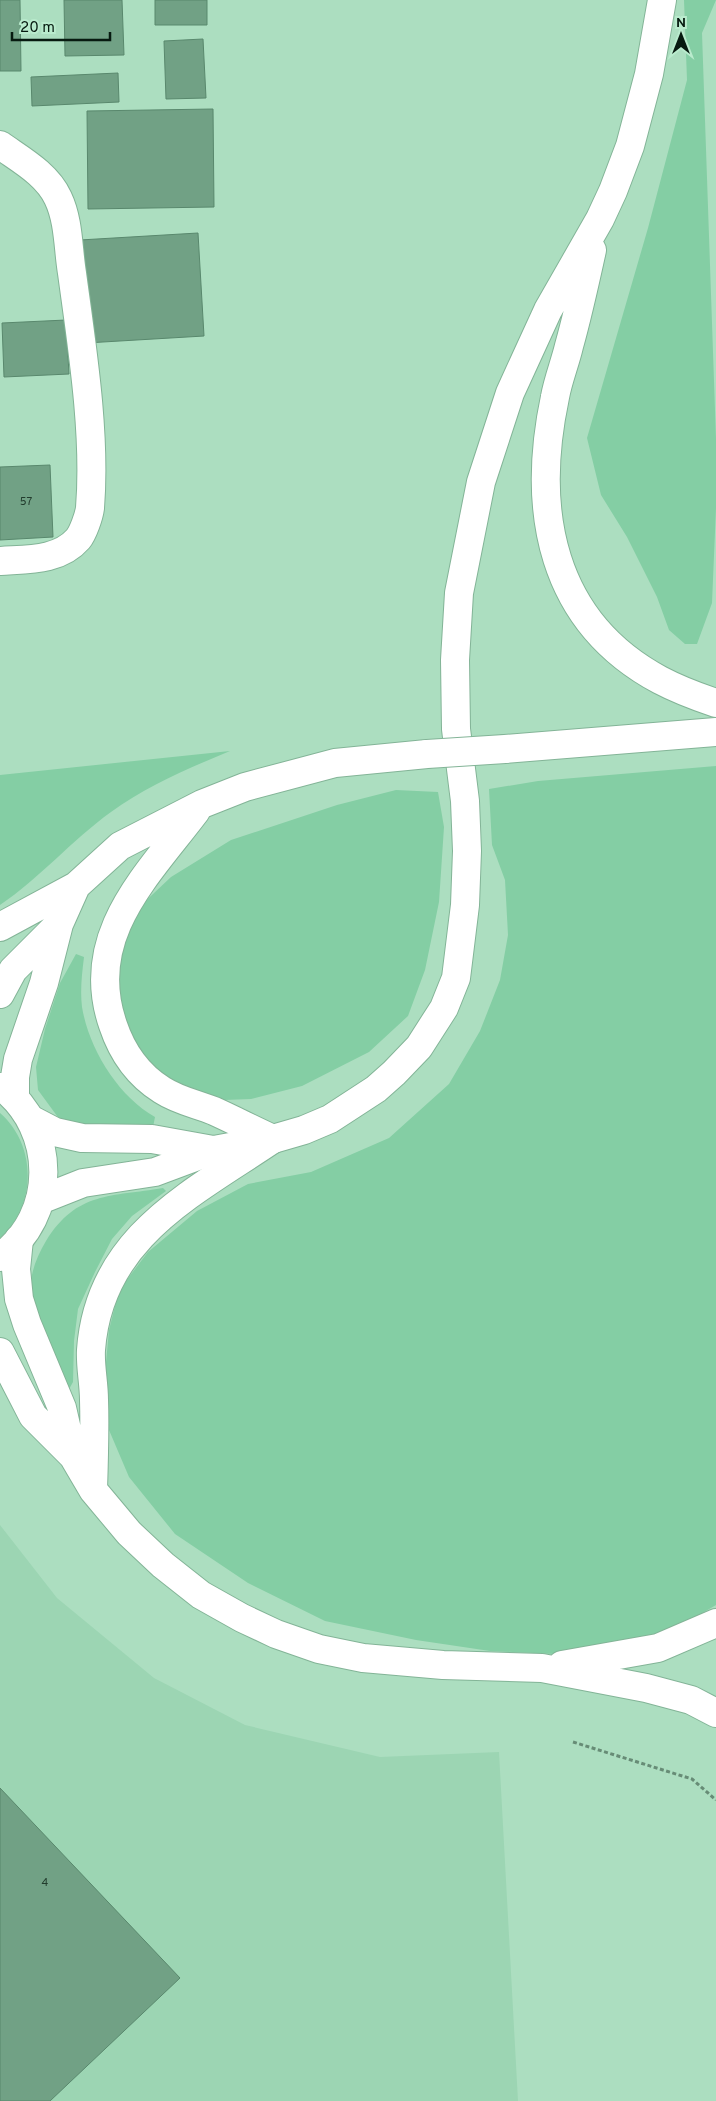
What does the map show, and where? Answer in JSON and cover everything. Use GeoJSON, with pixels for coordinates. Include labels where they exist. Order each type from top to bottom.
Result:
{"type":"FeatureCollection","features":[{"type":"Feature","properties":{"kind":"main road"},"geometry":{"type":"LineString","coordinates":[[40,1200],[83,1183],[155,1172],[214,1150],[273,1139],[304,1130],[330,1119],[376,1089],[419,1047],[444,1008],[456,978],[465,905],[467,851],[465,801],[456,729],[455,660],[459,593],[481,482],[510,394],[548,310],[600,219],[630,146],[649,74],[662,0]]}},
{"type":"Feature","properties":{"kind":"main road"},"geometry":{"type":"LineString","coordinates":[[0,145],[30,166],[48,182],[58,198],[64,217],[89,421],[91,465],[90,510],[80,537],[68,549],[54,555],[0,561]]}},
{"type":"Feature","properties":{"kind":"main road"},"geometry":{"type":"LineString","coordinates":[[600,219],[570,345],[555,396],[549,429],[546,480],[551,539],[557,562],[577,603],[604,638],[630,661],[660,680],[715,703]]}},
{"type":"Feature","properties":{"kind":"main road"},"geometry":{"type":"LineString","coordinates":[[0,927],[76,886],[120,846],[202,804],[245,787],[335,764],[427,754],[716,732]]}},
{"type":"Feature","properties":{"kind":"main road"},"geometry":{"type":"LineString","coordinates":[[202,804],[131,894],[122,911],[108,945],[105,961],[105,997],[119,1042],[132,1064],[145,1077],[161,1090],[183,1102],[213,1111],[273,1139]]}},
{"type":"Feature","properties":{"kind":"main road"},"geometry":{"type":"LineString","coordinates":[[73,1456],[62,1408],[19,1300],[16,1269],[10,1248],[34,1218],[44,1180],[44,1163],[41,1145],[32,1120],[8,1091],[15,1077],[18,1059],[44,983],[59,924],[76,886]]}},
{"type":"Feature","properties":{"kind":"main road"},"geometry":{"type":"LineString","coordinates":[[0,994],[13,970],[59,924]]}},
{"type":"Feature","properties":{"kind":"main road"},"geometry":{"type":"LineString","coordinates":[[32,1120],[55,1132],[82,1138],[152,1139],[214,1150]]}},
{"type":"Feature","properties":{"kind":"main road"},"geometry":{"type":"LineString","coordinates":[[93,1490],[94,1401],[91,1352],[94,1324],[112,1275],[129,1248],[153,1222],[273,1139]]}},
{"type":"Feature","properties":{"kind":"main road"},"geometry":{"type":"LineString","coordinates":[[0,1352],[33,1416],[73,1456],[93,1490],[128,1533],[163,1565],[201,1595],[276,1634],[318,1649],[363,1658],[443,1665],[542,1668],[646,1688],[691,1700],[716,1713]]}},
{"type":"Feature","properties":{"kind":"main road"},"geometry":{"type":"LineString","coordinates":[[542,1668],[633,1654],[658,1648],[716,1623]]}},
{"type":"Feature","properties":{"kind":"path"},"geometry":{"type":"LineString","coordinates":[[573,1742],[692,1779],[716,1800]]}},
{"type":"Feature","properties":{"kind":"shaded area"},"geometry":{"type":"Polygon","coordinates":[[[684,0],[716,0],[702,33],[716,439],[716,508],[712,603],[697,644],[685,644],[669,630],[657,597],[627,537],[601,495],[587,438],[648,228],[687,80],[684,0]]]}},
{"type":"Feature","properties":{"kind":"shaded area"},"geometry":{"type":"Polygon","coordinates":[[[230,751],[169,778],[111,812],[29,883],[0,905],[0,775],[230,751]]]}},
{"type":"Feature","properties":{"kind":"shaded area"},"geometry":{"type":"Polygon","coordinates":[[[716,766],[716,1605],[677,1628],[614,1648],[554,1654],[490,1651],[416,1640],[325,1621],[248,1583],[175,1534],[129,1477],[109,1430],[105,1373],[109,1330],[119,1290],[148,1252],[197,1211],[248,1184],[311,1172],[389,1138],[449,1084],[480,1031],[500,980],[508,935],[505,880],[492,845],[489,789],[538,781],[716,766]]]}},
{"type":"Feature","properties":{"kind":"shaded area"},"geometry":{"type":"Polygon","coordinates":[[[396,790],[438,792],[444,827],[439,902],[425,970],[408,1016],[369,1052],[302,1086],[251,1099],[224,1100],[205,1096],[179,1086],[160,1073],[144,1057],[129,1035],[115,978],[119,953],[135,911],[171,877],[231,840],[337,805],[396,790]]]}},
{"type":"Feature","properties":{"kind":"shaded area"},"geometry":{"type":"Polygon","coordinates":[[[76,954],[84,957],[81,1001],[91,1039],[98,1055],[117,1084],[129,1097],[155,1117],[153,1127],[78,1128],[60,1120],[38,1090],[36,1067],[45,1029],[60,983],[76,954]]]}},
{"type":"Feature","properties":{"kind":"shaded area"},"geometry":{"type":"Polygon","coordinates":[[[0,1113],[12,1126],[21,1142],[26,1158],[28,1175],[26,1193],[21,1209],[12,1225],[0,1238],[0,1113]]]}},
{"type":"Feature","properties":{"kind":"shaded area"},"geometry":{"type":"Polygon","coordinates":[[[163,1188],[166,1191],[132,1216],[112,1239],[95,1272],[78,1309],[74,1341],[73,1382],[68,1391],[31,1296],[32,1274],[39,1254],[58,1225],[70,1213],[83,1205],[111,1196],[163,1188]]]}},
{"type":"Feature","properties":{"kind":"shaded area"},"geometry":{"type":"Polygon","coordinates":[[[0,1525],[57,1598],[154,1678],[245,1725],[380,1757],[499,1752],[518,2101],[0,2101],[0,1525]]]}},
{"type":"Feature","properties":{"kind":"building"},"geometry":{"type":"Polygon","coordinates":[[[0,0],[20,0],[21,71],[0,71],[0,0]]]}},
{"type":"Feature","properties":{"kind":"building"},"geometry":{"type":"Polygon","coordinates":[[[64,0],[122,0],[124,55],[65,56],[64,0]]]}},
{"type":"Feature","properties":{"kind":"building"},"geometry":{"type":"Polygon","coordinates":[[[155,0],[207,0],[207,25],[155,25],[155,0]]]}},
{"type":"Feature","properties":{"kind":"building"},"geometry":{"type":"Polygon","coordinates":[[[203,39],[206,98],[166,99],[164,41],[203,39]]]}},
{"type":"Feature","properties":{"kind":"building"},"geometry":{"type":"Polygon","coordinates":[[[118,73],[119,102],[32,106],[31,77],[118,73]]]}},
{"type":"Feature","properties":{"kind":"building"},"geometry":{"type":"Polygon","coordinates":[[[213,109],[214,207],[88,209],[87,111],[213,109]]]}},
{"type":"Feature","properties":{"kind":"building"},"geometry":{"type":"Polygon","coordinates":[[[198,233],[204,336],[86,343],[80,240],[198,233]]]}},
{"type":"Feature","properties":{"kind":"building"},"geometry":{"type":"Polygon","coordinates":[[[66,320],[69,374],[4,377],[2,323],[66,320]]]}},
{"type":"Feature","properties":{"kind":"building"},"geometry":{"type":"Polygon","coordinates":[[[50,465],[53,537],[0,540],[0,467],[50,465]]]}},
{"type":"Feature","properties":{"kind":"building"},"geometry":{"type":"Polygon","coordinates":[[[0,1788],[180,1978],[50,2101],[0,2101],[0,1788]]]}}]}
